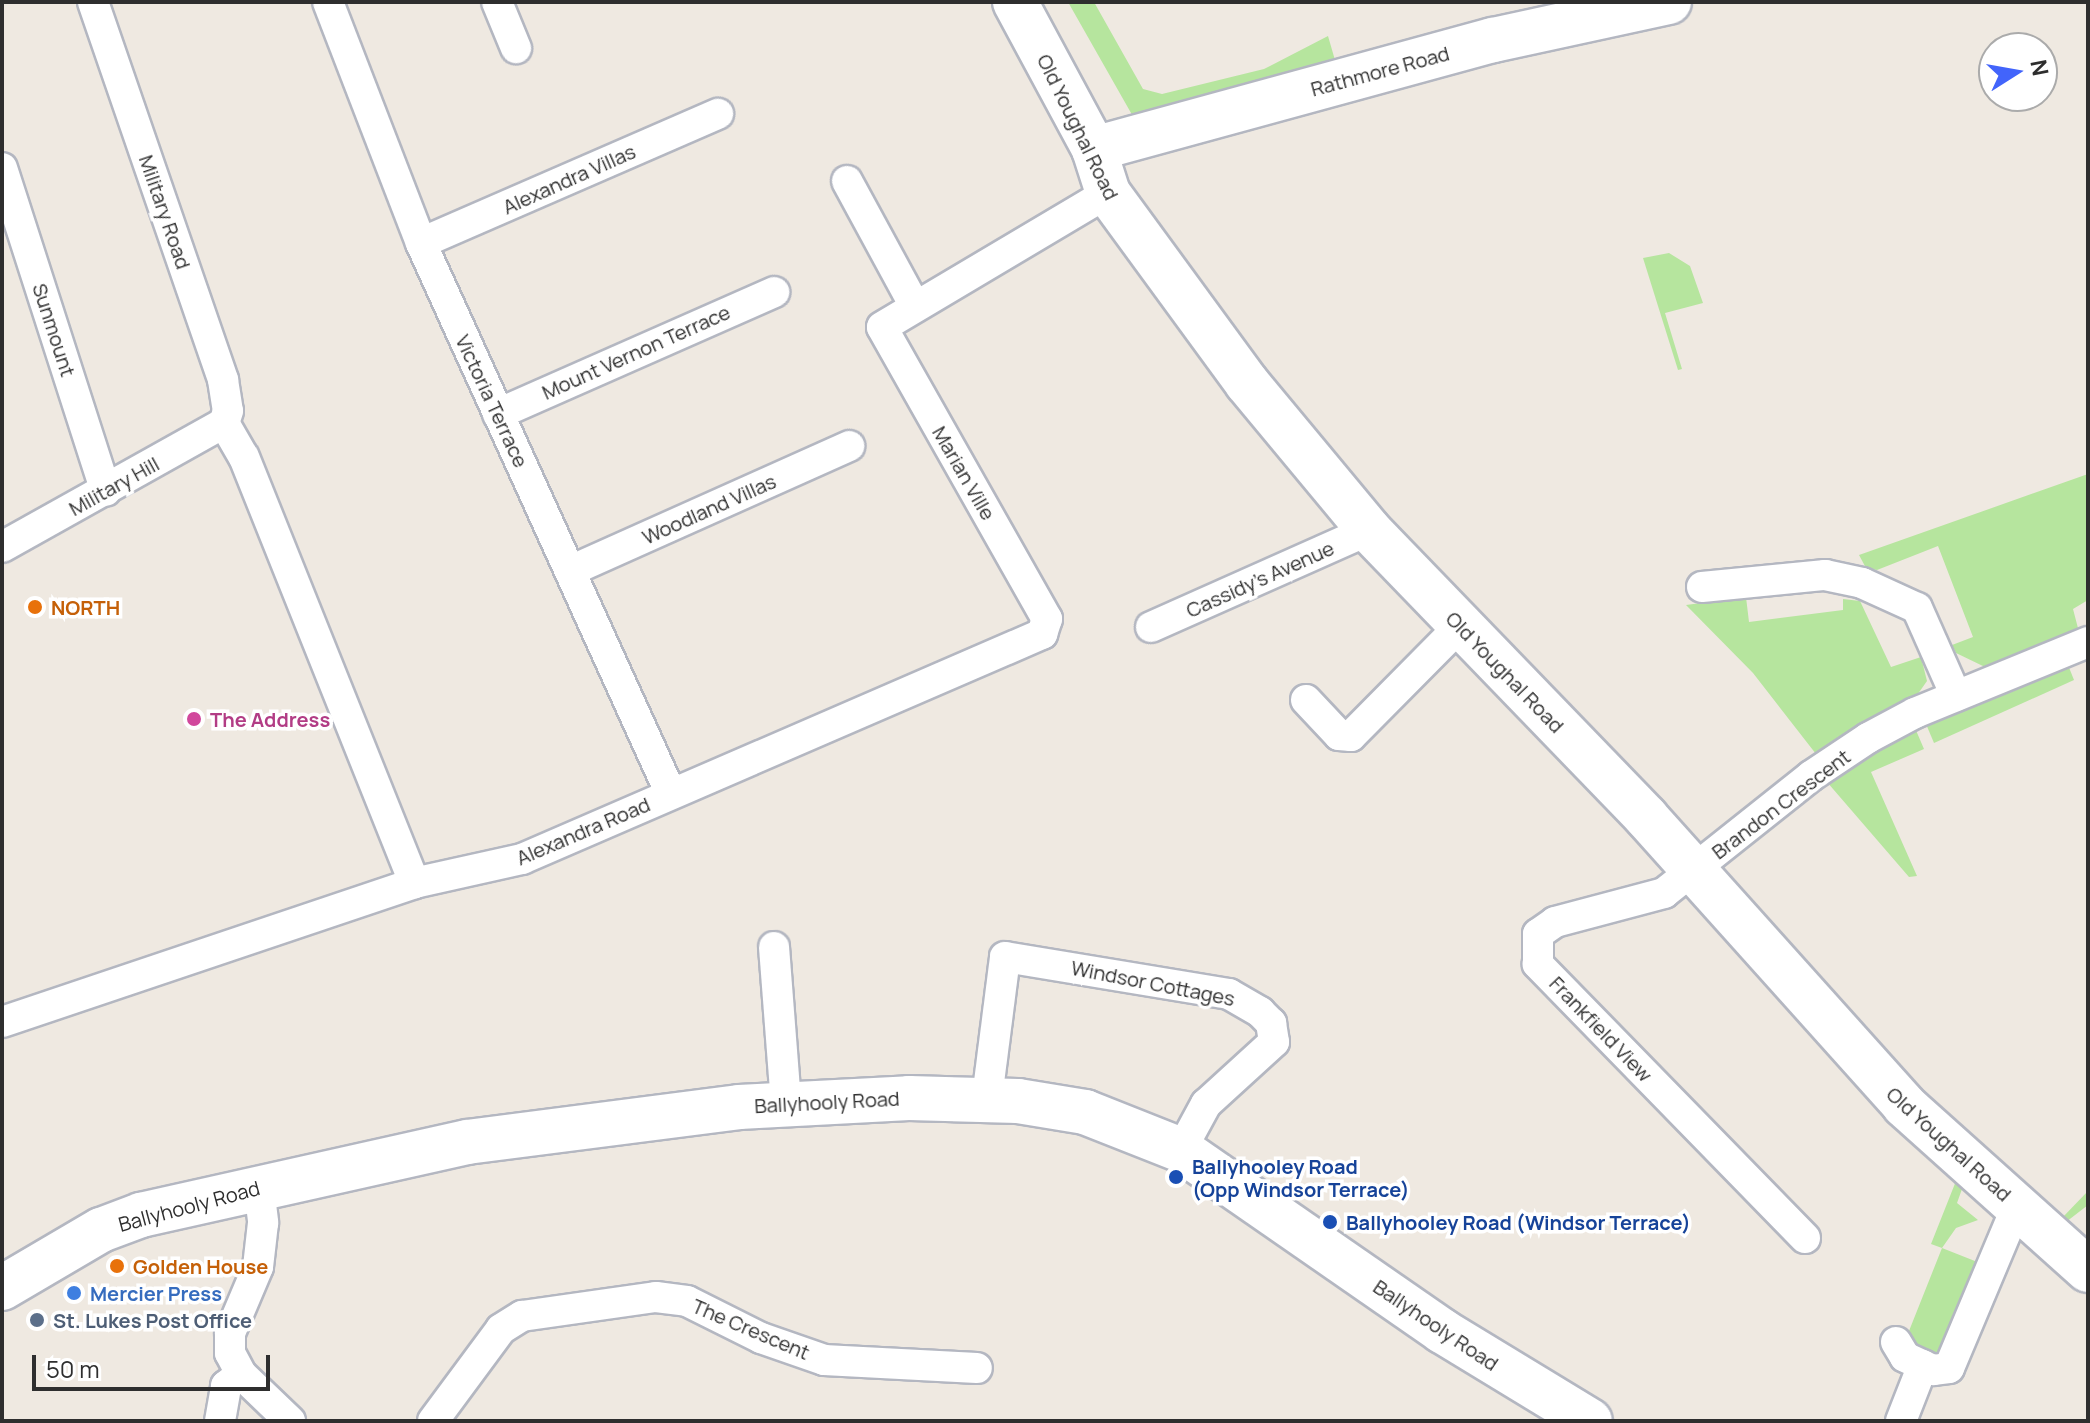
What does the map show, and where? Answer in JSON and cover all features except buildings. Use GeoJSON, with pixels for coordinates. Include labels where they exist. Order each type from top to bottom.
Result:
{"type":"FeatureCollection","features":[{"type":"Feature","properties":{"kind":"street","name":"Military Road"},"geometry":{"type":"LineString","coordinates":[[93,2],[223,380],[228,411],[224,423]]}},
{"type":"Feature","properties":{"kind":"street","name":"Victoria Terrace"},"geometry":{"type":"LineString","coordinates":[[328,2],[421,243],[671,794]]}},
{"type":"Feature","properties":{"kind":"street"},"geometry":{"type":"LineString","coordinates":[[497,2],[516,48]]}},
{"type":"Feature","properties":{"kind":"street","name":"Old Youghal Road"},"geometry":{"type":"LineString","coordinates":[[1015,2],[1094,149],[1108,193],[1247,383],[1369,530],[1694,872],[1884,1085],[2088,1270]]}},
{"type":"Feature","properties":{"kind":"street","name":"Rathmore Road"},"geometry":{"type":"LineString","coordinates":[[1094,149],[1493,40],[1669,2]]}},
{"type":"Feature","properties":{"kind":"street","name":"Alexandra Villas"},"geometry":{"type":"LineString","coordinates":[[421,243],[718,114]]}},
{"type":"Feature","properties":{"kind":"street","name":"Sunmount"},"geometry":{"type":"LineString","coordinates":[[2,168],[106,491]]}},
{"type":"Feature","properties":{"kind":"street"},"geometry":{"type":"LineString","coordinates":[[847,181],[915,306],[1108,193]]}},
{"type":"Feature","properties":{"kind":"street","name":"Mount Vernon Terrace"},"geometry":{"type":"LineString","coordinates":[[498,414],[774,292]]}},
{"type":"Feature","properties":{"kind":"street","name":"Marian Ville"},"geometry":{"type":"LineString","coordinates":[[915,306],[882,327],[1047,619]]}},
{"type":"Feature","properties":{"kind":"street","name":"Military Hill"},"geometry":{"type":"LineString","coordinates":[[2,547],[224,423]]}},
{"type":"Feature","properties":{"kind":"street"},"geometry":{"type":"LineString","coordinates":[[224,423],[244,457],[414,883]]}},
{"type":"Feature","properties":{"kind":"street","name":"Woodland Villas"},"geometry":{"type":"LineString","coordinates":[[570,571],[849,446]]}},
{"type":"Feature","properties":{"kind":"street","name":"Cassidy's Avenue"},"geometry":{"type":"LineString","coordinates":[[1151,627],[1369,530]]}},
{"type":"Feature","properties":{"kind":"street"},"geometry":{"type":"LineString","coordinates":[[1702,587],[1825,575],[1862,583],[1917,608],[1956,696]]}},
{"type":"Feature","properties":{"kind":"street","name":"Alexandra Road"},"geometry":{"type":"LineString","coordinates":[[2,1022],[414,883],[522,859],[1032,640],[1047,628],[1047,619]]}},
{"type":"Feature","properties":{"kind":"street"},"geometry":{"type":"LineString","coordinates":[[1306,700],[1339,735],[1351,736],[1460,626]]}},
{"type":"Feature","properties":{"kind":"street","name":"Brandon Crescent"},"geometry":{"type":"LineString","coordinates":[[1694,872],[1811,776],[1868,738],[1956,696],[2088,642]]}},
{"type":"Feature","properties":{"kind":"street","name":"Frankfield View"},"geometry":{"type":"LineString","coordinates":[[1694,872],[1644,902],[1545,927],[1534,951],[1538,964],[1805,1238]]}},
{"type":"Feature","properties":{"kind":"street"},"geometry":{"type":"LineString","coordinates":[[774,947],[786,1104]]}},
{"type":"Feature","properties":{"kind":"street","name":"Windsor Cottages"},"geometry":{"type":"LineString","coordinates":[[987,1098],[1005,957],[1229,994],[1260,1012],[1271,1023],[1274,1042],[1206,1104],[1181,1150]]}},
{"type":"Feature","properties":{"kind":"street","name":"Ballyhooly Road"},"geometry":{"type":"LineString","coordinates":[[2,1288],[101,1230],[259,1188],[534,1131],[786,1104],[987,1098],[1085,1112],[1181,1150],[1453,1338],[1590,1421]]}},
{"type":"Feature","properties":{"kind":"street"},"geometry":{"type":"LineString","coordinates":[[259,1188],[263,1223],[258,1267],[230,1333],[230,1353],[241,1374],[290,1421]]}},
{"type":"Feature","properties":{"kind":"street"},"geometry":{"type":"LineString","coordinates":[[1896,1342],[1897,1351],[1923,1365],[1949,1368],[2017,1206]]}},
{"type":"Feature","properties":{"kind":"street","name":"The Crescent"},"geometry":{"type":"LineString","coordinates":[[433,1421],[501,1329],[522,1316],[656,1297],[687,1301],[761,1338],[824,1360],[977,1368]]}},
{"type":"Feature","properties":{"kind":"street"},"geometry":{"type":"LineString","coordinates":[[1901,1421],[1923,1365]]}},
{"type":"Feature","properties":{"kind":"street"},"geometry":{"type":"LineString","coordinates":[[220,1421],[226,1386],[241,1374]]}},
{"type":"Feature","properties":{"kind":"green space"},"geometry":{"type":"Polygon","coordinates":[[[1068,2],[1094,2],[1143,89],[1162,94],[1264,69],[1328,36],[1337,67],[1135,120],[1068,2]]]}},
{"type":"Feature","properties":{"kind":"green space"},"geometry":{"type":"Polygon","coordinates":[[[1669,253],[1690,266],[1703,303],[1665,313],[1682,369],[1678,370],[1643,258],[1669,253]]]}},
{"type":"Feature","properties":{"kind":"green space"},"geometry":{"type":"Polygon","coordinates":[[[2088,474],[2088,600],[2073,609],[2079,632],[2005,662],[1985,667],[1956,653],[1952,645],[1973,637],[1938,546],[1877,570],[1866,568],[1859,555],[2088,474]]]}},
{"type":"Feature","properties":{"kind":"green space"},"geometry":{"type":"Polygon","coordinates":[[[1746,597],[1749,622],[1843,610],[1843,599],[1860,601],[1891,667],[1921,657],[1927,681],[1915,698],[1878,714],[1816,754],[1753,673],[1686,605],[1746,597]]]}},
{"type":"Feature","properties":{"kind":"green space"},"geometry":{"type":"Polygon","coordinates":[[[2068,665],[2074,680],[1934,743],[1926,724],[2068,665]]]}},
{"type":"Feature","properties":{"kind":"green space"},"geometry":{"type":"Polygon","coordinates":[[[1915,728],[1924,749],[1871,772],[1917,876],[1909,877],[1827,782],[1863,754],[1915,728]]]}},
{"type":"Feature","properties":{"kind":"green space"},"geometry":{"type":"Polygon","coordinates":[[[1956,1181],[1962,1189],[1957,1203],[1978,1220],[1956,1228],[1942,1248],[1931,1244],[1956,1181]]]}},
{"type":"Feature","properties":{"kind":"green space"},"geometry":{"type":"Polygon","coordinates":[[[2088,1191],[2088,1205],[2066,1222],[2062,1218],[2088,1191]]]}},
{"type":"Feature","properties":{"kind":"green space"},"geometry":{"type":"Polygon","coordinates":[[[1942,1248],[1985,1265],[1945,1359],[1909,1347],[1907,1336],[1942,1248]]]}},
{"type":"Feature","properties":{"kind":"place","name":"NORTH"},"geometry":{"type":"Point","coordinates":[35,607]}},
{"type":"Feature","properties":{"kind":"place","name":"The Address"},"geometry":{"type":"Point","coordinates":[194,719]}},
{"type":"Feature","properties":{"kind":"place","name":"Ballyhooley Road (Opp Windsor Terrace)"},"geometry":{"type":"Point","coordinates":[1176,1177]}},
{"type":"Feature","properties":{"kind":"place","name":"Ballyhooley Road (Windsor Terrace)"},"geometry":{"type":"Point","coordinates":[1330,1222]}},
{"type":"Feature","properties":{"kind":"place","name":"Golden House"},"geometry":{"type":"Point","coordinates":[117,1266]}},
{"type":"Feature","properties":{"kind":"place","name":"Mercier Press"},"geometry":{"type":"Point","coordinates":[74,1293]}},
{"type":"Feature","properties":{"kind":"place","name":"St. Lukes Post Office"},"geometry":{"type":"Point","coordinates":[37,1320]}}]}
